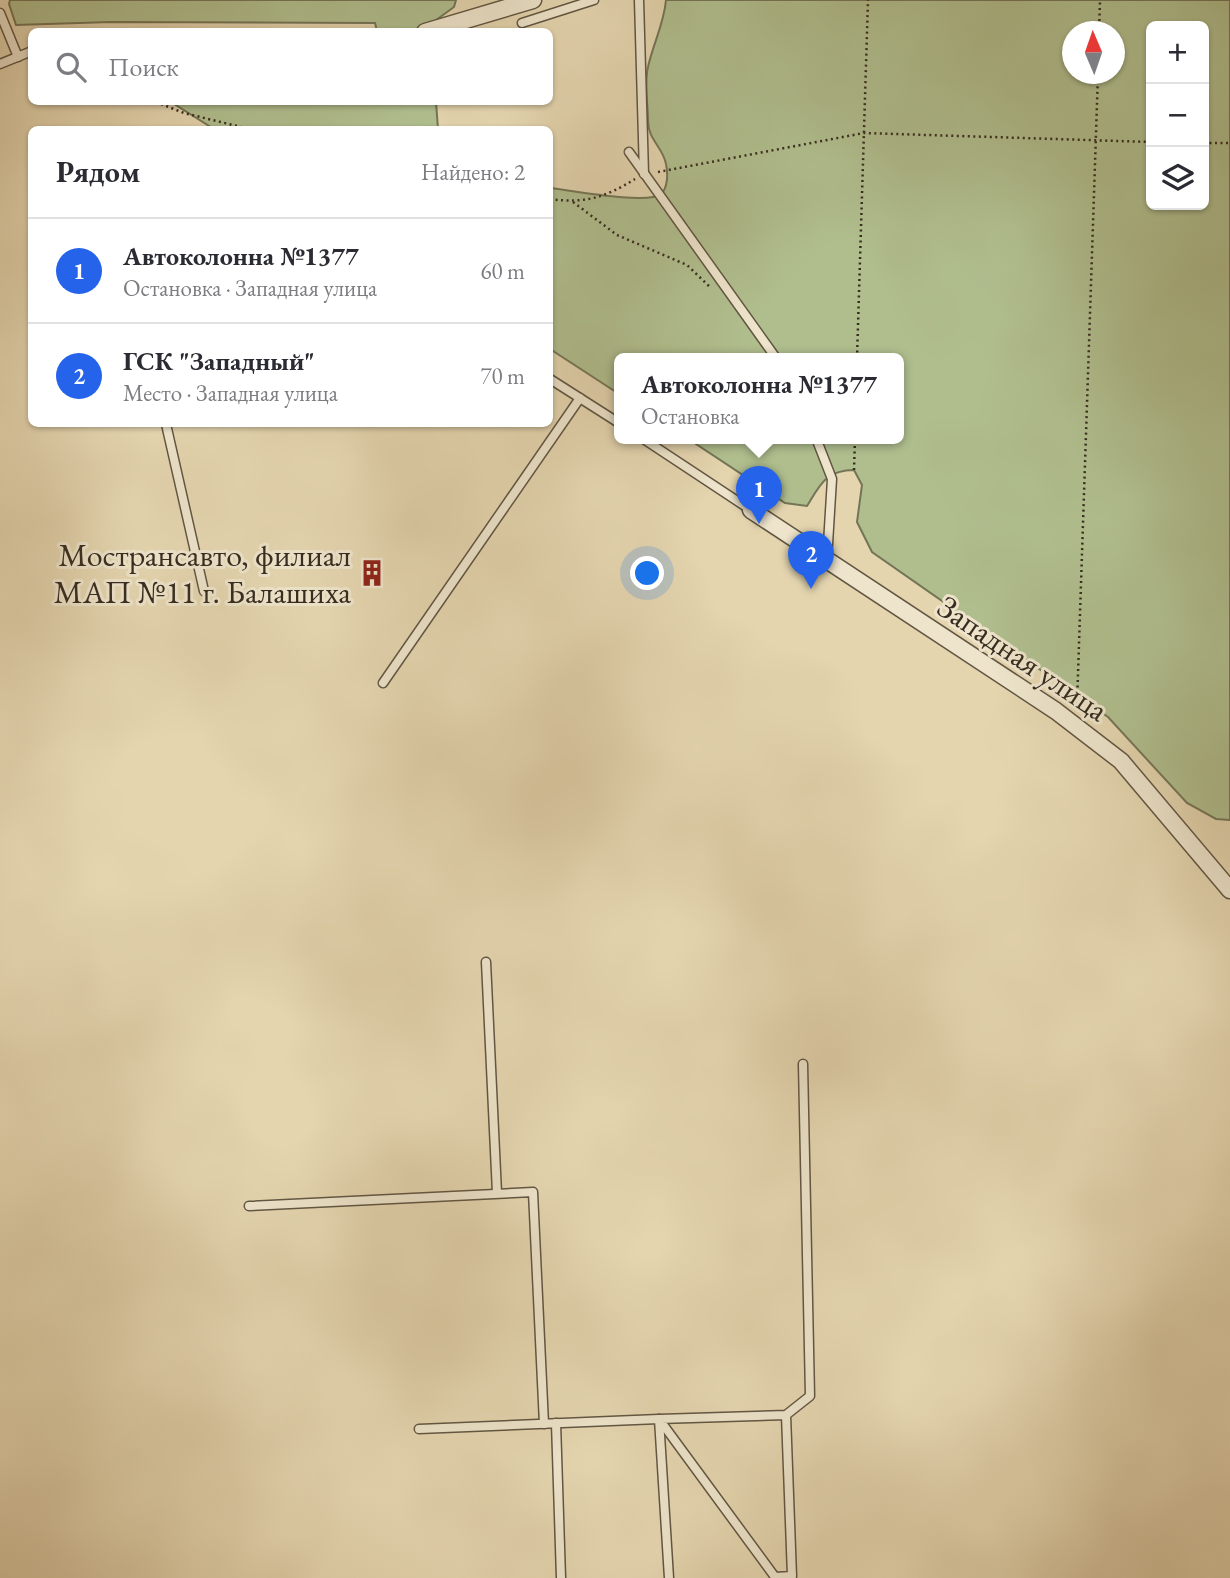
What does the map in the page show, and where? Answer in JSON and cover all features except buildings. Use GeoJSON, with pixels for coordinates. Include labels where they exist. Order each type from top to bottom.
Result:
{"type":"FeatureCollection","features":[{"type":"Feature","properties":{"kind":"street"},"geometry":{"type":"LineString","coordinates":[[438,28],[533,0]]}},
{"type":"Feature","properties":{"kind":"street","name":"Западная улица"},"geometry":{"type":"LineString","coordinates":[[751,510],[1056,711],[1121,761],[1230,890]]}},
{"type":"Feature","properties":{"kind":"lane"},"geometry":{"type":"LineString","coordinates":[[522,23],[594,0]]}},
{"type":"Feature","properties":{"kind":"lane"},"geometry":{"type":"LineString","coordinates":[[639,0],[644,174]]}},
{"type":"Feature","properties":{"kind":"lane"},"geometry":{"type":"LineString","coordinates":[[0,13],[18,57]]}},
{"type":"Feature","properties":{"kind":"lane"},"geometry":{"type":"LineString","coordinates":[[0,64],[28,53]]}},
{"type":"Feature","properties":{"kind":"lane"},"geometry":{"type":"LineString","coordinates":[[629,152],[772,353]]}},
{"type":"Feature","properties":{"kind":"lane"},"geometry":{"type":"LineString","coordinates":[[553,381],[614,420]]}},
{"type":"Feature","properties":{"kind":"lane"},"geometry":{"type":"LineString","coordinates":[[383,683],[580,398]]}},
{"type":"Feature","properties":{"kind":"lane"},"geometry":{"type":"LineString","coordinates":[[167,427],[204,592]]}},
{"type":"Feature","properties":{"kind":"lane"},"geometry":{"type":"LineString","coordinates":[[651,444],[751,510]]}},
{"type":"Feature","properties":{"kind":"lane"},"geometry":{"type":"LineString","coordinates":[[818,444],[832,479],[827,560]]}},
{"type":"Feature","properties":{"kind":"lane"},"geometry":{"type":"LineString","coordinates":[[486,962],[497,1193]]}},
{"type":"Feature","properties":{"kind":"lane"},"geometry":{"type":"LineString","coordinates":[[419,1429],[786,1415],[810,1396],[803,1064]]}},
{"type":"Feature","properties":{"kind":"lane"},"geometry":{"type":"LineString","coordinates":[[249,1206],[533,1192],[544,1424]]}},
{"type":"Feature","properties":{"kind":"lane"},"geometry":{"type":"LineString","coordinates":[[659,1419],[775,1577],[792,1576],[786,1415]]}},
{"type":"Feature","properties":{"kind":"lane"},"geometry":{"type":"LineString","coordinates":[[659,1419],[669,1578]]}},
{"type":"Feature","properties":{"kind":"lane"},"geometry":{"type":"LineString","coordinates":[[556,1423],[561,1578]]}},
{"type":"Feature","properties":{"kind":"path"},"geometry":{"type":"LineString","coordinates":[[857,353],[868,0]]}},
{"type":"Feature","properties":{"kind":"path"},"geometry":{"type":"LineString","coordinates":[[1099,21],[1100,0]]}},
{"type":"Feature","properties":{"kind":"path"},"geometry":{"type":"LineString","coordinates":[[1077,704],[1097,84]]}},
{"type":"Feature","properties":{"kind":"path"},"geometry":{"type":"LineString","coordinates":[[164,105],[237,126]]}},
{"type":"Feature","properties":{"kind":"path"},"geometry":{"type":"LineString","coordinates":[[553,199],[573,202],[612,193],[644,174],[864,133],[1146,142]]}},
{"type":"Feature","properties":{"kind":"path"},"geometry":{"type":"LineString","coordinates":[[1209,143],[1230,143]]}},
{"type":"Feature","properties":{"kind":"path"},"geometry":{"type":"LineString","coordinates":[[573,202],[617,235],[687,265],[717,294]]}},
{"type":"Feature","properties":{"kind":"path"},"geometry":{"type":"LineString","coordinates":[[854,470],[855,444]]}},
{"type":"Feature","properties":{"kind":"green space"},"geometry":{"type":"Polygon","coordinates":[[[10,0],[456,0],[454,7],[432,23],[431,28],[376,28],[375,23],[111,22],[16,25],[10,0]]]}},
{"type":"Feature","properties":{"kind":"green space"},"geometry":{"type":"Polygon","coordinates":[[[666,0],[1230,0],[1230,820],[1216,819],[1187,803],[1108,717],[872,552],[857,522],[862,485],[854,470],[830,476],[820,485],[807,506],[785,503],[696,444],[904,444],[904,353],[614,353],[614,391],[553,351],[553,188],[641,198],[661,194],[665,188],[666,164],[649,128],[646,87],[648,67],[666,0]]]}},
{"type":"Feature","properties":{"kind":"green space"},"geometry":{"type":"Polygon","coordinates":[[[176,105],[436,105],[438,126],[209,126],[176,105]]]}},
{"type":"Feature","properties":{"kind":"place","name":"Автоколонна №1377"},"geometry":{"type":"Point","coordinates":[759,524]}},
{"type":"Feature","properties":{"kind":"place","name":"Мострансавто, филиал МАП №11 г. Балашиха"},"geometry":{"type":"Point","coordinates":[372,573]}},
{"type":"Feature","properties":{"kind":"place","name":"ГСК \"Западный\""},"geometry":{"type":"Point","coordinates":[811,589]}}]}
